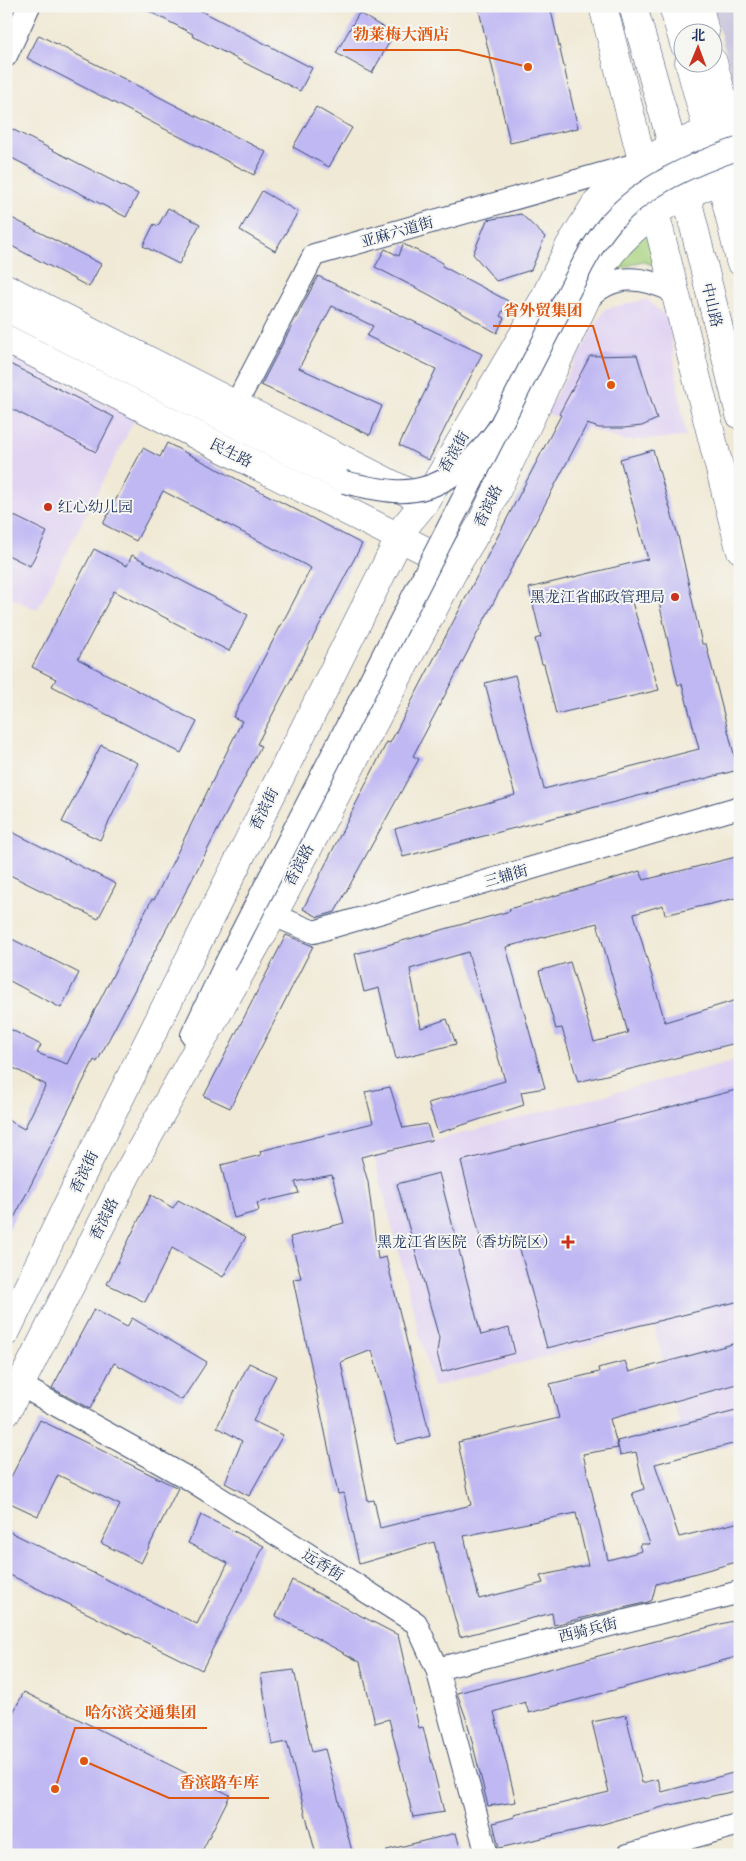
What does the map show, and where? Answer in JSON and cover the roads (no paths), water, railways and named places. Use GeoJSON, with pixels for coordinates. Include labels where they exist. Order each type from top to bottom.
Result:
{"type":"FeatureCollection","features":[{"type":"Feature","properties":{"kind":"main road"},"geometry":{"type":"LineString","coordinates":[[603,6],[674,292],[739,538]]}},
{"type":"Feature","properties":{"kind":"main road"},"geometry":{"type":"LineString","coordinates":[[633,6],[673,146]]}},
{"type":"Feature","properties":{"kind":"main road"},"geometry":{"type":"LineString","coordinates":[[673,6],[678,22]]}},
{"type":"Feature","properties":{"kind":"main road"},"geometry":{"type":"LineString","coordinates":[[699,6],[703,22]]}},
{"type":"Feature","properties":{"kind":"main road"},"geometry":{"type":"LineString","coordinates":[[694,72],[729,132],[730,178],[740,261]]}},
{"type":"Feature","properties":{"kind":"main road"},"geometry":{"type":"LineString","coordinates":[[715,72],[729,132],[740,161]]}},
{"type":"Feature","properties":{"kind":"main road","name":"香滨街"},"geometry":{"type":"LineString","coordinates":[[6,1332],[399,538],[406,525],[425,502],[544,298],[569,247],[597,202],[642,163],[673,146],[729,132]]}},
{"type":"Feature","properties":{"kind":"main road","name":"中山路"},"geometry":{"type":"LineString","coordinates":[[673,146],[740,415]]}},
{"type":"Feature","properties":{"kind":"main road","name":"香滨路"},"geometry":{"type":"LineString","coordinates":[[6,1413],[127,1174],[273,915],[456,566],[481,524],[602,266],[631,231],[655,212],[686,194],[730,178]]}},
{"type":"Feature","properties":{"kind":"main road"},"geometry":{"type":"LineString","coordinates":[[6,288],[425,502]]}},
{"type":"Feature","properties":{"kind":"main road","name":"民生路"},"geometry":{"type":"LineString","coordinates":[[6,339],[456,566]]}},
{"type":"Feature","properties":{"kind":"street"},"geometry":{"type":"LineString","coordinates":[[6,56],[29,6]]}},
{"type":"Feature","properties":{"kind":"street"},"geometry":{"type":"LineString","coordinates":[[127,1174],[225,965],[596,241],[612,221],[645,192],[665,178],[712,157],[729,132]]}},
{"type":"Feature","properties":{"kind":"street","name":"亚麻六道街"},"geometry":{"type":"LineString","coordinates":[[236,404],[314,255],[642,163]]}},
{"type":"Feature","properties":{"kind":"street"},"geometry":{"type":"LineString","coordinates":[[580,310],[596,290],[608,283],[621,280],[644,280],[656,283],[674,292]]}},
{"type":"Feature","properties":{"kind":"street"},"geometry":{"type":"LineString","coordinates":[[6,311],[344,482],[396,491],[423,488],[445,480],[464,468],[482,450],[499,428]]}},
{"type":"Feature","properties":{"kind":"street","name":"三辅街"},"geometry":{"type":"LineString","coordinates":[[273,915],[314,932],[740,807]]}},
{"type":"Feature","properties":{"kind":"street","name":"远香街"},"geometry":{"type":"LineString","coordinates":[[20,1385],[192,1480],[416,1623],[437,1669],[487,1855]]}},
{"type":"Feature","properties":{"kind":"street","name":"西骑兵街"},"geometry":{"type":"LineString","coordinates":[[437,1669],[740,1592]]}},
{"type":"Feature","properties":{"kind":"street"},"geometry":{"type":"LineString","coordinates":[[628,1855],[740,1824]]}},
{"type":"Feature","properties":{"kind":"place","name":"勃莱梅大酒店"},"geometry":{"type":"Point","coordinates":[528,67]}},
{"type":"Feature","properties":{"kind":"place","name":"省外贸集团"},"geometry":{"type":"Point","coordinates":[611,385]}},
{"type":"Feature","properties":{"kind":"place","name":"红心幼儿园"},"geometry":{"type":"Point","coordinates":[48,507]}},
{"type":"Feature","properties":{"kind":"place","name":"黑龙江省邮政管理局"},"geometry":{"type":"Point","coordinates":[675,597]}},
{"type":"Feature","properties":{"kind":"place","name":"黑龙江省医院（香坊院区）"},"geometry":{"type":"Point","coordinates":[568,1242]}},
{"type":"Feature","properties":{"kind":"place","name":"香滨路车库"},"geometry":{"type":"Point","coordinates":[84,1761]}},
{"type":"Feature","properties":{"kind":"place","name":"哈尔滨交通集团"},"geometry":{"type":"Point","coordinates":[55,1789]}}]}
